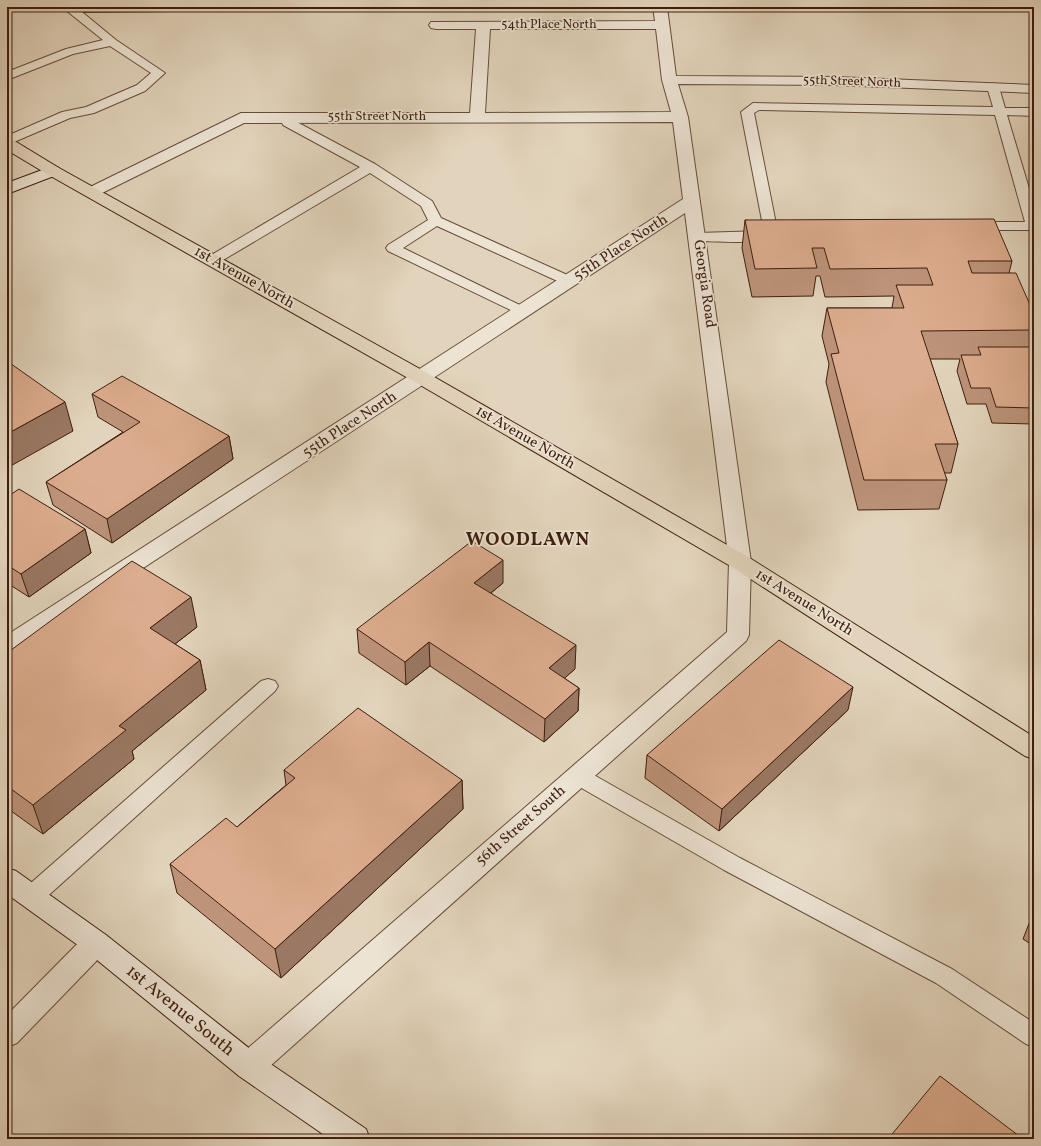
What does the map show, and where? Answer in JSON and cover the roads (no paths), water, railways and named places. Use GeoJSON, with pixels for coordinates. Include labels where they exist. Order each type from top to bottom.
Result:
{"type":"FeatureCollection","features":[{"type":"Feature","properties":{"kind":"main road","name":"1st Avenue North"},"geometry":{"type":"LineString","coordinates":[[7,142],[53,171],[422,378],[740,562],[1034,749]]}},
{"type":"Feature","properties":{"kind":"street","name":"Georgia Road"},"geometry":{"type":"LineString","coordinates":[[660,7],[669,80],[680,117],[740,562]]}},
{"type":"Feature","properties":{"kind":"street","name":"54th Place North"},"geometry":{"type":"LineString","coordinates":[[436,25],[662,25]]}},
{"type":"Feature","properties":{"kind":"street"},"geometry":{"type":"LineString","coordinates":[[477,116],[483,25]]}},
{"type":"Feature","properties":{"kind":"street","name":"55th Street North"},"geometry":{"type":"LineString","coordinates":[[669,80],[835,81],[1034,89]]}},
{"type":"Feature","properties":{"kind":"street","name":"55th Street North"},"geometry":{"type":"LineString","coordinates":[[92,192],[241,118],[477,116],[680,117]]}},
{"type":"Feature","properties":{"kind":"street"},"geometry":{"type":"LineString","coordinates":[[7,189],[53,171]]}},
{"type":"Feature","properties":{"kind":"street","name":"55th Place North"},"geometry":{"type":"LineString","coordinates":[[7,646],[692,202]]}},
{"type":"Feature","properties":{"kind":"street","name":"56th Street South"},"geometry":{"type":"LineString","coordinates":[[249,1066],[738,635],[740,562]]}},
{"type":"Feature","properties":{"kind":"street","name":"1st Avenue South"},"geometry":{"type":"LineString","coordinates":[[7,879],[96,943],[249,1066],[356,1139]]}},
{"type":"Feature","properties":{"kind":"street"},"geometry":{"type":"LineString","coordinates":[[7,1034],[96,943]]}},
{"type":"Feature","properties":{"kind":"lane"},"geometry":{"type":"LineString","coordinates":[[69,8],[175,8]]}},
{"type":"Feature","properties":{"kind":"lane"},"geometry":{"type":"LineString","coordinates":[[7,142],[66,115],[90,110],[141,88],[159,73],[112,42],[69,8]]}},
{"type":"Feature","properties":{"kind":"lane"},"geometry":{"type":"LineString","coordinates":[[7,76],[70,51],[112,42]]}},
{"type":"Feature","properties":{"kind":"lane"},"geometry":{"type":"LineString","coordinates":[[962,226],[1034,226],[993,88]]}},
{"type":"Feature","properties":{"kind":"lane"},"geometry":{"type":"LineString","coordinates":[[697,237],[753,237],[777,234],[747,112],[757,106],[1000,110],[1034,112]]}},
{"type":"Feature","properties":{"kind":"lane"},"geometry":{"type":"LineString","coordinates":[[286,117],[287,122],[370,167],[427,204],[436,221],[570,282]]}},
{"type":"Feature","properties":{"kind":"lane"},"geometry":{"type":"LineString","coordinates":[[213,260],[370,167]]}},
{"type":"Feature","properties":{"kind":"lane"},"geometry":{"type":"LineString","coordinates":[[436,221],[393,248],[522,312]]}},
{"type":"Feature","properties":{"kind":"lane"},"geometry":{"type":"LineString","coordinates":[[32,896],[268,686]]}},
{"type":"Feature","properties":{"kind":"lane"},"geometry":{"type":"LineString","coordinates":[[578,776],[732,864],[944,976],[1034,1036]]}},
{"type":"Feature","properties":{"kind":"district","name":"WOODLAWN"},"geometry":{"type":"Point","coordinates":[528,540]}}]}
